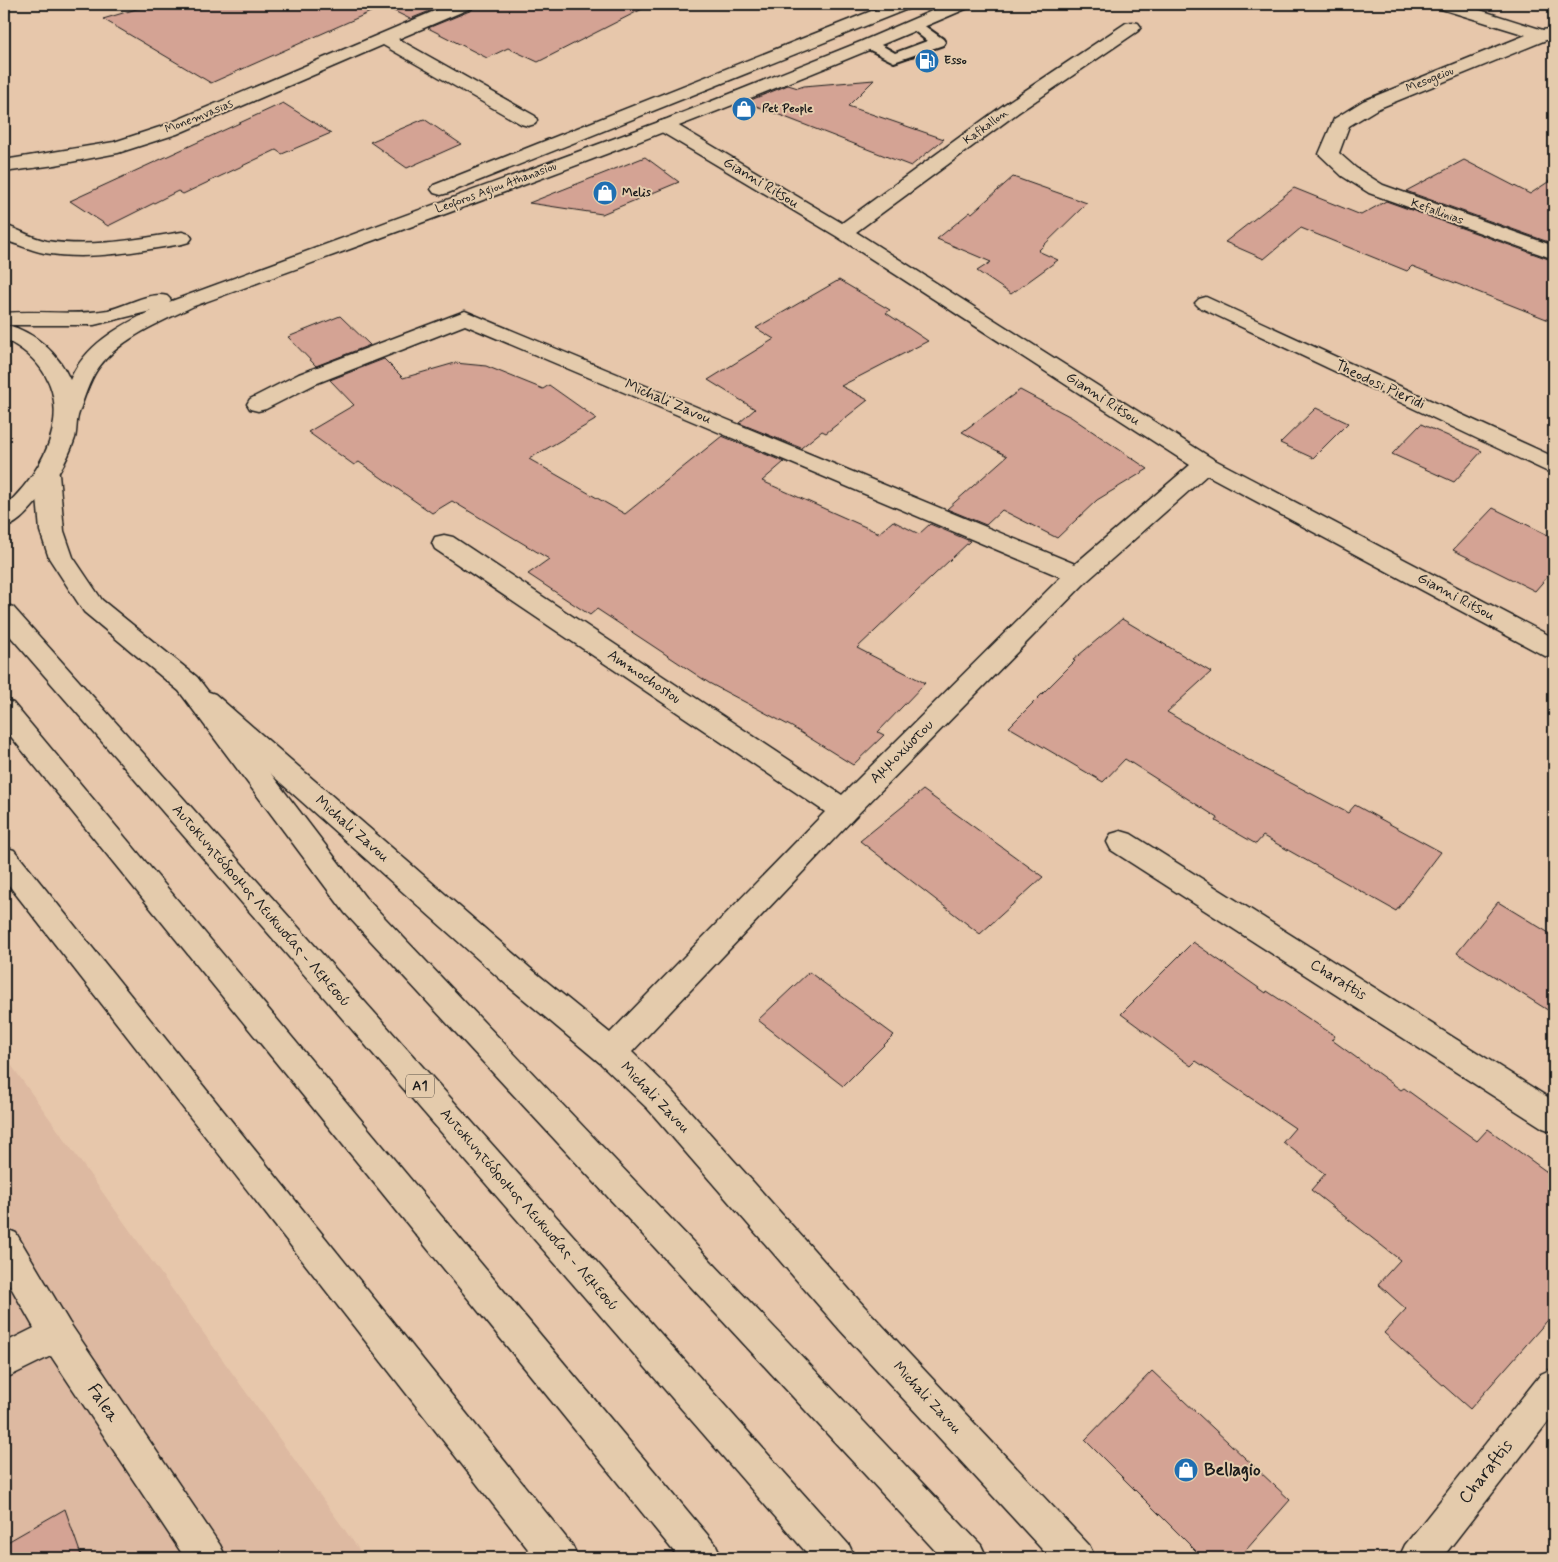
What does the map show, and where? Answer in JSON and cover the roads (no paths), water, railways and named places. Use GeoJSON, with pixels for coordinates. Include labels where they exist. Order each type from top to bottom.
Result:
{"type":"FeatureCollection","features":[{"type":"Feature","properties":{"kind":"main road","name":"Monemvasias"},"geometry":{"type":"LineString","coordinates":[[4,166],[118,147],[170,130],[465,4]]}},
{"type":"Feature","properties":{"kind":"main road","name":"Leoforos Agiou Athanasiou"},"geometry":{"type":"LineString","coordinates":[[4,319],[36,317],[86,319],[136,310],[366,220],[904,4]]}},
{"type":"Feature","properties":{"kind":"main road","name":"Leoforos Agiou Athanasiou"},"geometry":{"type":"LineString","coordinates":[[68,416],[88,366],[112,343],[144,322],[187,302],[665,126],[869,44],[962,4]]}},
{"type":"Feature","properties":{"kind":"main road"},"geometry":{"type":"LineString","coordinates":[[1444,4],[1548,34]]}},
{"type":"Feature","properties":{"kind":"main road","name":"Kafkallon"},"geometry":{"type":"LineString","coordinates":[[843,232],[1012,108],[1132,27]]}},
{"type":"Feature","properties":{"kind":"main road","name":"Mesogeiou"},"geometry":{"type":"LineString","coordinates":[[1329,154],[1341,122],[1370,105],[1548,34]]}},
{"type":"Feature","properties":{"kind":"main road"},"geometry":{"type":"LineString","coordinates":[[385,39],[528,120]]}},
{"type":"Feature","properties":{"kind":"main road","name":"Gianni Ritsou"},"geometry":{"type":"LineString","coordinates":[[665,126],[843,232],[1205,464],[1554,649]]}},
{"type":"Feature","properties":{"kind":"main road","name":"Kefallinias"},"geometry":{"type":"LineString","coordinates":[[1329,154],[1349,172],[1376,190],[1554,253]]}},
{"type":"Feature","properties":{"kind":"main road"},"geometry":{"type":"LineString","coordinates":[[4,231],[7,234],[46,247],[97,248],[148,244],[182,238]]}},
{"type":"Feature","properties":{"kind":"main road","name":"Theodosi Pieridi"},"geometry":{"type":"LineString","coordinates":[[1206,303],[1554,466]]}},
{"type":"Feature","properties":{"kind":"main road","name":"Michali Zavou"},"geometry":{"type":"LineString","coordinates":[[258,404],[307,379],[465,317],[1078,574]]}},
{"type":"Feature","properties":{"kind":"main road"},"geometry":{"type":"LineString","coordinates":[[4,330],[32,346],[52,366],[64,389],[68,416],[62,444],[47,474],[23,504],[4,520]]}},
{"type":"Feature","properties":{"kind":"main road","name":"Αμμοχώστου"},"geometry":{"type":"LineString","coordinates":[[611,1053],[844,810],[1078,574],[1205,464]]}},
{"type":"Feature","properties":{"kind":"main road"},"geometry":{"type":"LineString","coordinates":[[47,474],[52,531],[61,558],[93,606],[188,684],[355,905],[968,1558]]}},
{"type":"Feature","properties":{"kind":"main road","name":"Ammochostou"},"geometry":{"type":"LineString","coordinates":[[444,543],[844,810]]}},
{"type":"Feature","properties":{"kind":"main road","name":"Αυτοκινητόδρομος Λευκωσίας - Λεμεσού"},"geometry":{"type":"LineString","coordinates":[[4,613],[836,1558]]}},
{"type":"Feature","properties":{"kind":"main road","name":"Michali Zavou"},"geometry":{"type":"LineString","coordinates":[[188,684],[519,977],[611,1053],[659,1099],[852,1318],[1076,1558]]}},
{"type":"Feature","properties":{"kind":"main road"},"geometry":{"type":"LineString","coordinates":[[4,710],[703,1558]]}},
{"type":"Feature","properties":{"kind":"main road","name":"Charaftis"},"geometry":{"type":"LineString","coordinates":[[1121,842],[1554,1118]]}},
{"type":"Feature","properties":{"kind":"main road"},"geometry":{"type":"LineString","coordinates":[[4,858],[559,1558]]}},
{"type":"Feature","properties":{"kind":"main road","name":"Falea"},"geometry":{"type":"LineString","coordinates":[[4,1244],[57,1334],[208,1558]]}},
{"type":"Feature","properties":{"kind":"main road"},"geometry":{"type":"LineString","coordinates":[[4,1362],[57,1334]]}},
{"type":"Feature","properties":{"kind":"main road","name":"Charaftis"},"geometry":{"type":"LineString","coordinates":[[1418,1558],[1554,1386]]}},
{"type":"Feature","properties":{"kind":"lane"},"geometry":{"type":"LineString","coordinates":[[869,44],[894,58],[938,42],[914,25]]}},
{"type":"Feature","properties":{"kind":"place","name":"Esso"},"geometry":{"type":"Point","coordinates":[927,61]}},
{"type":"Feature","properties":{"kind":"place","name":"Pet People"},"geometry":{"type":"Point","coordinates":[744,109]}},
{"type":"Feature","properties":{"kind":"place","name":"Melis"},"geometry":{"type":"Point","coordinates":[605,193]}},
{"type":"Feature","properties":{"kind":"place","name":"Bellagio"},"geometry":{"type":"Point","coordinates":[1186,1470]}}]}
